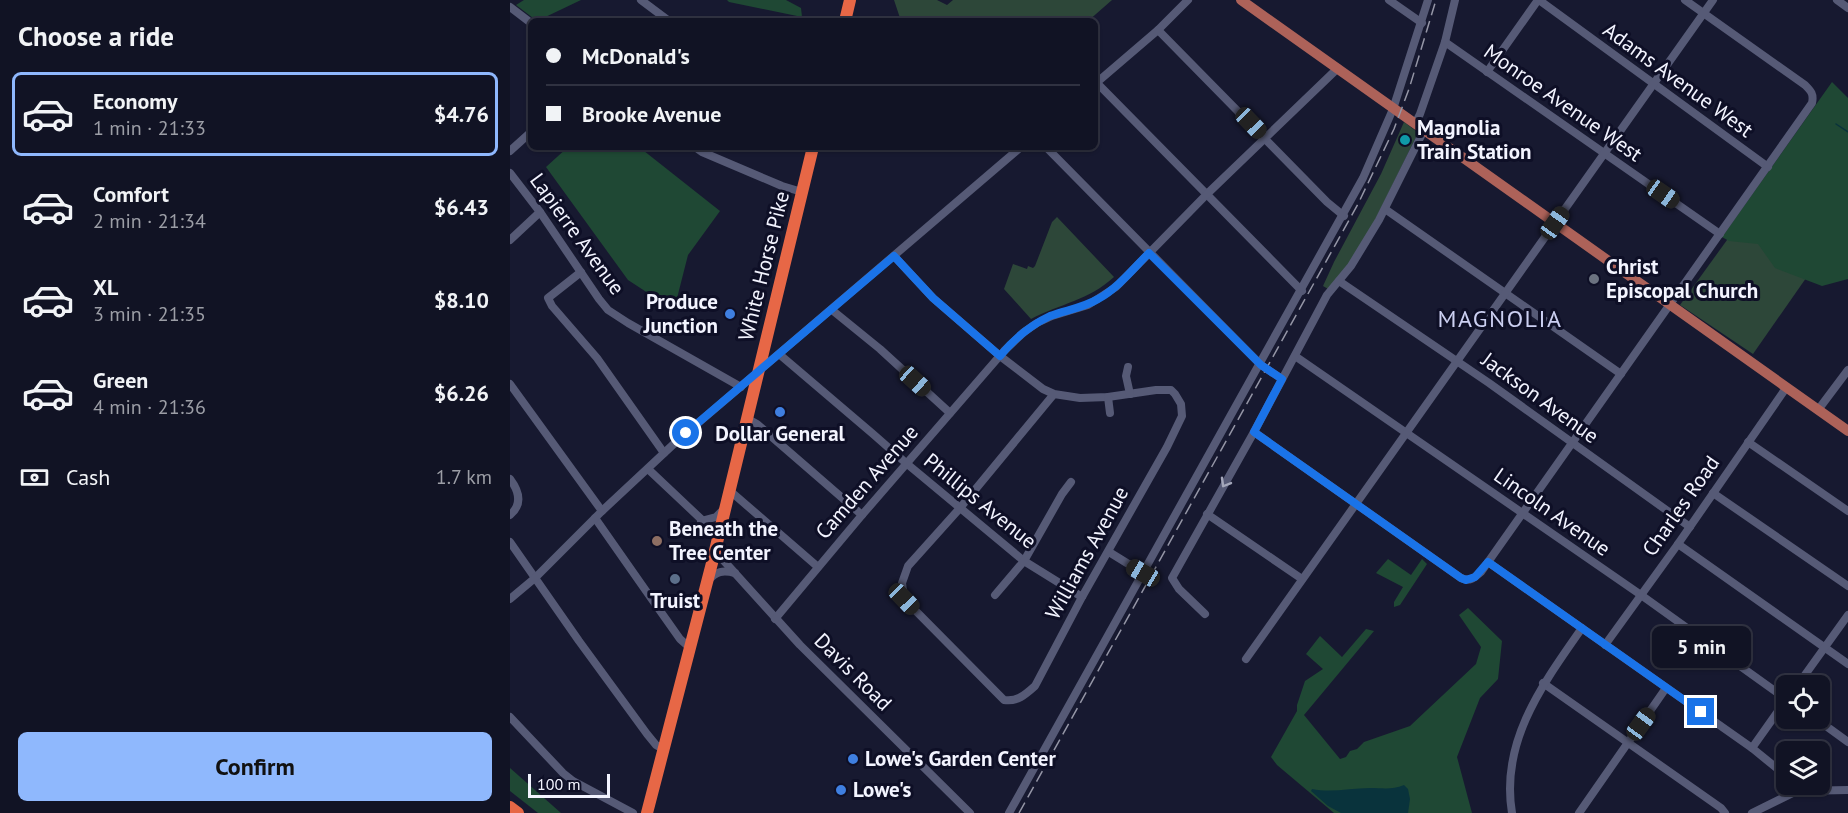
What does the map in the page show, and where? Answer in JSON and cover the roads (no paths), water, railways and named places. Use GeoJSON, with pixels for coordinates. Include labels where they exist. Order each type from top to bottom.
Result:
{"type":"FeatureCollection","features":[{"type":"Feature","properties":{"kind":"highway"},"geometry":{"type":"LineString","coordinates":[[846,18],[850,0]]}},
{"type":"Feature","properties":{"kind":"highway","name":"White Horse Pike"},"geometry":{"type":"LineString","coordinates":[[647,813],[715,551],[812,150]]}},
{"type":"Feature","properties":{"kind":"highway"},"geometry":{"type":"LineString","coordinates":[[510,807],[518,813]]}},
{"type":"Feature","properties":{"kind":"main road"},"geometry":{"type":"LineString","coordinates":[[1241,0],[1848,431]]}},
{"type":"Feature","properties":{"kind":"street"},"geometry":{"type":"LineString","coordinates":[[641,0],[665,18]]}},
{"type":"Feature","properties":{"kind":"street"},"geometry":{"type":"LineString","coordinates":[[1098,81],[1158,30],[1188,0]]}},
{"type":"Feature","properties":{"kind":"street"},"geometry":{"type":"LineString","coordinates":[[1389,0],[1422,23]]}},
{"type":"Feature","properties":{"kind":"street"},"geometry":{"type":"LineString","coordinates":[[1009,813],[1364,178],[1393,108],[1428,0]]}},
{"type":"Feature","properties":{"kind":"street"},"geometry":{"type":"LineString","coordinates":[[1205,614],[1179,589],[1172,578],[1328,295],[1364,247],[1385,209],[1419,127],[1420,114],[1445,42],[1455,0]]}},
{"type":"Feature","properties":{"kind":"street"},"geometry":{"type":"LineString","coordinates":[[1487,72],[1538,0]]}},
{"type":"Feature","properties":{"kind":"street","name":"Adams Avenue West"},"geometry":{"type":"LineString","coordinates":[[1538,0],[1768,167]]}},
{"type":"Feature","properties":{"kind":"street"},"geometry":{"type":"LineString","coordinates":[[1254,432],[1461,578],[1467,580],[1475,577],[1622,374],[1812,103],[1814,96],[1811,91],[1684,0]]}},
{"type":"Feature","properties":{"kind":"street"},"geometry":{"type":"LineString","coordinates":[[1246,659],[1713,0]]}},
{"type":"Feature","properties":{"kind":"street"},"geometry":{"type":"LineString","coordinates":[[1837,0],[1848,8]]}},
{"type":"Feature","properties":{"kind":"street"},"geometry":{"type":"LineString","coordinates":[[510,7],[528,21]]}},
{"type":"Feature","properties":{"kind":"street"},"geometry":{"type":"LineString","coordinates":[[1158,30],[1344,216]]}},
{"type":"Feature","properties":{"kind":"street","name":"Monroe Avenue West"},"geometry":{"type":"LineString","coordinates":[[1445,42],[1720,234]]}},
{"type":"Feature","properties":{"kind":"street","name":"Camden Avenue"},"geometry":{"type":"LineString","coordinates":[[775,619],[950,413],[1024,332],[1052,316],[1088,305],[1116,287],[1338,68]]}},
{"type":"Feature","properties":{"kind":"street"},"geometry":{"type":"LineString","coordinates":[[1098,85],[1302,291]]}},
{"type":"Feature","properties":{"kind":"street"},"geometry":{"type":"LineString","coordinates":[[510,151],[528,135]]}},
{"type":"Feature","properties":{"kind":"street"},"geometry":{"type":"LineString","coordinates":[[699,150],[782,186],[802,192]]}},
{"type":"Feature","properties":{"kind":"street"},"geometry":{"type":"LineString","coordinates":[[510,599],[535,578],[664,453],[1018,150]]}},
{"type":"Feature","properties":{"kind":"street"},"geometry":{"type":"LineString","coordinates":[[1049,150],[1261,365],[1282,379]]}},
{"type":"Feature","properties":{"kind":"street","name":"Lapierre Avenue"},"geometry":{"type":"LineString","coordinates":[[510,173],[608,310],[741,387]]}},
{"type":"Feature","properties":{"kind":"street"},"geometry":{"type":"LineString","coordinates":[[1385,209],[1622,374]]}},
{"type":"Feature","properties":{"kind":"street"},"geometry":{"type":"LineString","coordinates":[[510,240],[540,212]]}},
{"type":"Feature","properties":{"kind":"street"},"geometry":{"type":"LineString","coordinates":[[894,256],[933,298],[1000,356],[1043,389],[1054,394],[1080,398],[1130,394],[1126,376],[1128,367]]}},
{"type":"Feature","properties":{"kind":"street"},"geometry":{"type":"LineString","coordinates":[[581,272],[548,298],[552,306],[597,358],[664,453]]}},
{"type":"Feature","properties":{"kind":"street","name":"Jackson Avenue"},"geometry":{"type":"LineString","coordinates":[[1339,281],[1457,361],[1690,527]]}},
{"type":"Feature","properties":{"kind":"street"},"geometry":{"type":"LineString","coordinates":[[832,309],[950,413]]}},
{"type":"Feature","properties":{"kind":"street","name":"Phillips Avenue"},"geometry":{"type":"LineString","coordinates":[[779,354],[906,464],[1024,561],[1082,597]]}},
{"type":"Feature","properties":{"kind":"street","name":"Lincoln Avenue"},"geometry":{"type":"LineString","coordinates":[[1295,356],[1641,595],[1776,693]]}},
{"type":"Feature","properties":{"kind":"street"},"geometry":{"type":"LineString","coordinates":[[1818,410],[1848,370]]}},
{"type":"Feature","properties":{"kind":"street"},"geometry":{"type":"LineString","coordinates":[[510,384],[602,511]]}},
{"type":"Feature","properties":{"kind":"street","name":"Charles Road"},"geometry":{"type":"LineString","coordinates":[[1605,645],[1786,388]]}},
{"type":"Feature","properties":{"kind":"street","name":"Williams Avenue"},"geometry":{"type":"LineString","coordinates":[[960,508],[908,566],[903,580],[904,599],[989,687],[1004,700],[1010,701],[1035,686],[1182,416],[1181,404],[1171,390],[1130,394]]}},
{"type":"Feature","properties":{"kind":"street"},"geometry":{"type":"LineString","coordinates":[[960,508],[1054,394]]}},
{"type":"Feature","properties":{"kind":"street"},"geometry":{"type":"LineString","coordinates":[[1108,397],[1110,413]]}},
{"type":"Feature","properties":{"kind":"street"},"geometry":{"type":"LineString","coordinates":[[746,418],[756,424],[862,515]]}},
{"type":"Feature","properties":{"kind":"street"},"geometry":{"type":"LineString","coordinates":[[1748,442],[1848,511]]}},
{"type":"Feature","properties":{"kind":"street"},"geometry":{"type":"LineString","coordinates":[[648,469],[718,535]]}},
{"type":"Feature","properties":{"kind":"street"},"geometry":{"type":"LineString","coordinates":[[510,479],[519,498],[516,509],[510,515]]}},
{"type":"Feature","properties":{"kind":"street"},"geometry":{"type":"LineString","coordinates":[[995,595],[1024,561],[1071,482]]}},
{"type":"Feature","properties":{"kind":"street"},"geometry":{"type":"LineString","coordinates":[[729,490],[818,567]]}},
{"type":"Feature","properties":{"kind":"street"},"geometry":{"type":"LineString","coordinates":[[1713,493],[1848,586]]}},
{"type":"Feature","properties":{"kind":"street"},"geometry":{"type":"LineString","coordinates":[[701,521],[716,517],[724,508]]}},
{"type":"Feature","properties":{"kind":"street"},"geometry":{"type":"LineString","coordinates":[[1207,514],[1302,579]]}},
{"type":"Feature","properties":{"kind":"street"},"geometry":{"type":"LineString","coordinates":[[595,518],[680,639],[689,647]]}},
{"type":"Feature","properties":{"kind":"street"},"geometry":{"type":"LineString","coordinates":[[510,542],[646,734],[663,749]]}},
{"type":"Feature","properties":{"kind":"street"},"geometry":{"type":"LineString","coordinates":[[1678,544],[1848,664]]}},
{"type":"Feature","properties":{"kind":"street","name":"Davis Road"},"geometry":{"type":"LineString","coordinates":[[715,551],[775,619],[970,813]]}},
{"type":"Feature","properties":{"kind":"street"},"geometry":{"type":"LineString","coordinates":[[1108,552],[1143,573]]}},
{"type":"Feature","properties":{"kind":"street"},"geometry":{"type":"LineString","coordinates":[[1488,562],[1752,748],[1776,768]]}},
{"type":"Feature","properties":{"kind":"street"},"geometry":{"type":"LineString","coordinates":[[706,583],[720,571],[735,573]]}},
{"type":"Feature","properties":{"kind":"street"},"geometry":{"type":"LineString","coordinates":[[1805,675],[1848,615]]}},
{"type":"Feature","properties":{"kind":"street"},"geometry":{"type":"LineString","coordinates":[[1512,813],[1509,773],[1528,713],[1543,683],[1582,628]]}},
{"type":"Feature","properties":{"kind":"street"},"geometry":{"type":"LineString","coordinates":[[1543,683],[1725,813]]}},
{"type":"Feature","properties":{"kind":"street"},"geometry":{"type":"LineString","coordinates":[[1578,813],[1666,688]]}},
{"type":"Feature","properties":{"kind":"street"},"geometry":{"type":"LineString","coordinates":[[1752,748],[1776,714]]}},
{"type":"Feature","properties":{"kind":"street"},"geometry":{"type":"LineString","coordinates":[[510,717],[573,781],[633,813]]}},
{"type":"Feature","properties":{"kind":"street"},"geometry":{"type":"LineString","coordinates":[[1830,729],[1848,742]]}},
{"type":"Feature","properties":{"kind":"street"},"geometry":{"type":"LineString","coordinates":[[1830,790],[1848,790]]}},
{"type":"Feature","properties":{"kind":"street"},"geometry":{"type":"LineString","coordinates":[[1752,813],[1782,795]]}},
{"type":"Feature","properties":{"kind":"waterway"},"geometry":{"type":"LineString","coordinates":[[1836,124],[1848,132]]}},
{"type":"Feature","properties":{"kind":"railway"},"geometry":{"type":"LineString","coordinates":[[1019,813],[1358,204],[1394,129],[1409,89],[1436,0]]}},
{"type":"Feature","properties":{"kind":"place","name":"Magnolia Train Station"},"geometry":{"type":"Point","coordinates":[1405,140]}},
{"type":"Feature","properties":{"kind":"place","name":"Christ Episcopal Church"},"geometry":{"type":"Point","coordinates":[1594,279]}},
{"type":"Feature","properties":{"kind":"place","name":"Produce Junction"},"geometry":{"type":"Point","coordinates":[730,314]}},
{"type":"Feature","properties":{"kind":"place","name":"Dollar General"},"geometry":{"type":"Point","coordinates":[780,412]}},
{"type":"Feature","properties":{"kind":"place","name":"Beneath the Tree Center"},"geometry":{"type":"Point","coordinates":[657,541]}},
{"type":"Feature","properties":{"kind":"place","name":"Truist"},"geometry":{"type":"Point","coordinates":[675,579]}},
{"type":"Feature","properties":{"kind":"place","name":"Lowe's Garden Center"},"geometry":{"type":"Point","coordinates":[853,759]}},
{"type":"Feature","properties":{"kind":"place","name":"Lowe's"},"geometry":{"type":"Point","coordinates":[841,790]}},
{"type":"Feature","properties":{"kind":"district","name":"MAGNOLIA"},"geometry":{"type":"Point","coordinates":[1500,319]}}]}
